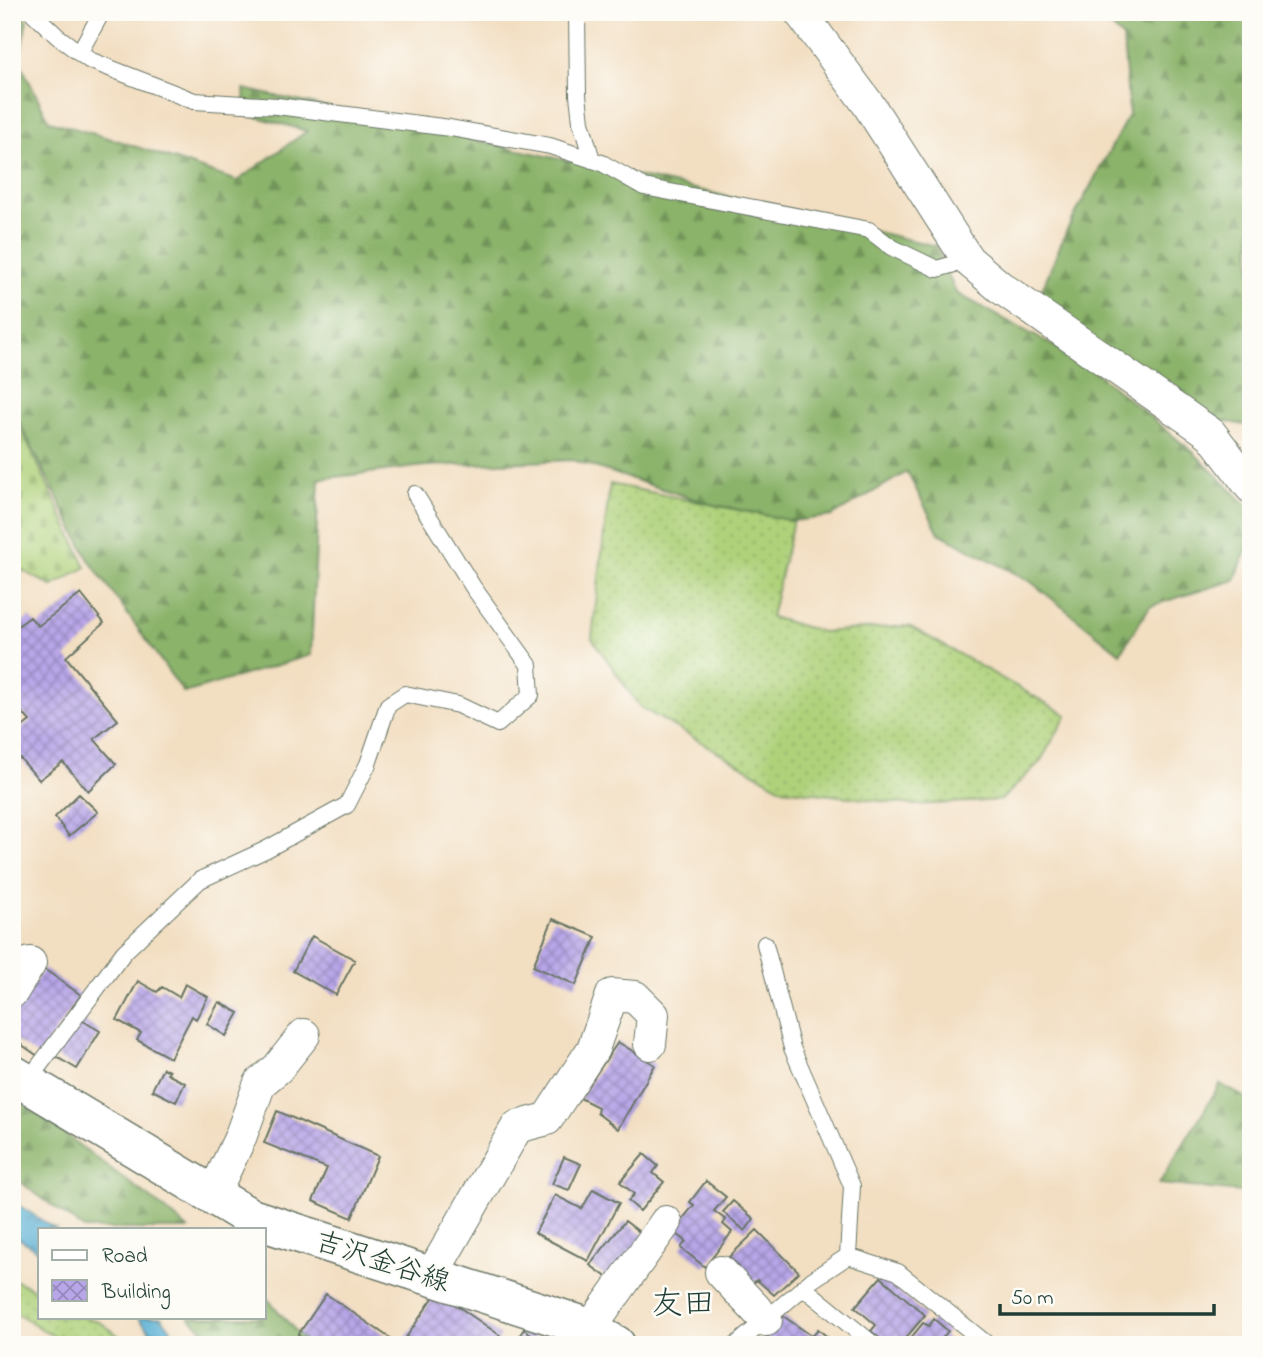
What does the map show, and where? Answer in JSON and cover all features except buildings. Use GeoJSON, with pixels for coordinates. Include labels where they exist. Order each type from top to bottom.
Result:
{"type":"FeatureCollection","features":[{"type":"Feature","properties":{"kind":"main road","name":"吉沢金谷線"},"geometry":{"type":"LineString","coordinates":[[19,1078],[251,1217],[578,1324],[603,1337]]}},
{"type":"Feature","properties":{"kind":"street"},"geometry":{"type":"LineString","coordinates":[[800,12],[869,104],[968,260],[1000,287],[1210,434],[1251,487]]}},
{"type":"Feature","properties":{"kind":"street"},"geometry":{"type":"LineString","coordinates":[[12,992],[30,963]]}},
{"type":"Feature","properties":{"kind":"street"},"geometry":{"type":"LineString","coordinates":[[431,1276],[517,1127],[547,1119],[593,1049],[612,995],[635,997],[653,1015],[650,1044]]}},
{"type":"Feature","properties":{"kind":"street"},"geometry":{"type":"LineString","coordinates":[[213,1195],[240,1138],[260,1083],[277,1069],[304,1035]]}},
{"type":"Feature","properties":{"kind":"street"},"geometry":{"type":"LineString","coordinates":[[603,1337],[666,1222]]}},
{"type":"Feature","properties":{"kind":"street"},"geometry":{"type":"LineString","coordinates":[[721,1272],[765,1320]]}},
{"type":"Feature","properties":{"kind":"lane"},"geometry":{"type":"LineString","coordinates":[[32,12],[57,36],[89,60],[194,101],[277,106],[450,128],[551,146],[592,160],[644,187],[869,230],[891,247],[937,269],[968,260]]}},
{"type":"Feature","properties":{"kind":"lane"},"geometry":{"type":"LineString","coordinates":[[79,53],[102,12]]}},
{"type":"Feature","properties":{"kind":"lane"},"geometry":{"type":"LineString","coordinates":[[577,12],[578,95],[581,122],[592,160]]}},
{"type":"Feature","properties":{"kind":"lane"},"geometry":{"type":"LineString","coordinates":[[19,1078],[124,952],[200,880],[267,849],[347,804],[368,764],[388,705],[405,694],[458,705],[498,724],[531,695],[529,664],[473,587],[415,494]]}},
{"type":"Feature","properties":{"kind":"lane"},"geometry":{"type":"LineString","coordinates":[[765,944],[792,1048],[852,1186],[848,1256]]}},
{"type":"Feature","properties":{"kind":"lane"},"geometry":{"type":"LineString","coordinates":[[736,1345],[803,1287],[848,1256]]}},
{"type":"Feature","properties":{"kind":"lane"},"geometry":{"type":"LineString","coordinates":[[848,1256],[898,1272],[988,1345]]}},
{"type":"Feature","properties":{"kind":"lane"},"geometry":{"type":"LineString","coordinates":[[803,1287],[874,1345]]}},
{"type":"Feature","properties":{"kind":"green space"},"geometry":{"type":"Polygon","coordinates":[[[12,12],[22,12],[27,20],[19,61],[49,121],[122,142],[237,181],[307,131],[246,114],[244,89],[695,189],[936,246],[956,293],[1083,362],[1193,452],[1251,509],[1251,538],[1235,580],[1150,606],[1120,653],[1030,581],[939,533],[907,472],[832,516],[793,521],[706,503],[573,460],[425,466],[319,479],[311,655],[184,693],[89,560],[12,408],[12,12]]]}},
{"type":"Feature","properties":{"kind":"green space"},"geometry":{"type":"Polygon","coordinates":[[[1097,12],[1251,12],[1251,426],[1224,421],[1120,359],[1037,301],[1066,232],[1129,114],[1123,38],[1097,12]]]}},
{"type":"Feature","properties":{"kind":"green space"},"geometry":{"type":"Polygon","coordinates":[[[12,409],[86,567],[52,586],[12,565],[12,409]]]}},
{"type":"Feature","properties":{"kind":"green space"},"geometry":{"type":"Polygon","coordinates":[[[610,484],[793,521],[771,617],[822,632],[909,626],[1067,715],[1040,762],[1001,800],[914,805],[783,789],[640,707],[592,638],[610,484]]]}},
{"type":"Feature","properties":{"kind":"green space"},"geometry":{"type":"Polygon","coordinates":[[[1220,1084],[1251,1101],[1251,1193],[1159,1184],[1220,1084]]]}},
{"type":"Feature","properties":{"kind":"green space"},"geometry":{"type":"Polygon","coordinates":[[[12,1095],[187,1228],[83,1228],[12,1176],[12,1095]]]}},
{"type":"Feature","properties":{"kind":"green space"},"geometry":{"type":"Polygon","coordinates":[[[12,1279],[38,1291],[38,1318],[89,1318],[106,1326],[129,1345],[67,1345],[12,1310],[12,1279]]]}},
{"type":"Feature","properties":{"kind":"green space"},"geometry":{"type":"Polygon","coordinates":[[[266,1297],[308,1345],[218,1345],[190,1318],[266,1318],[266,1297]]]}},
{"type":"Feature","properties":{"kind":"water"},"geometry":{"type":"Polygon","coordinates":[[[12,1201],[53,1228],[38,1228],[38,1251],[12,1234],[12,1201]]]}},
{"type":"Feature","properties":{"kind":"water"},"geometry":{"type":"Polygon","coordinates":[[[139,1318],[162,1318],[183,1345],[161,1345],[139,1318]]]}},
{"type":"Feature","properties":{"kind":"district","name":"友田"},"geometry":{"type":"Point","coordinates":[683,1302]}}]}
